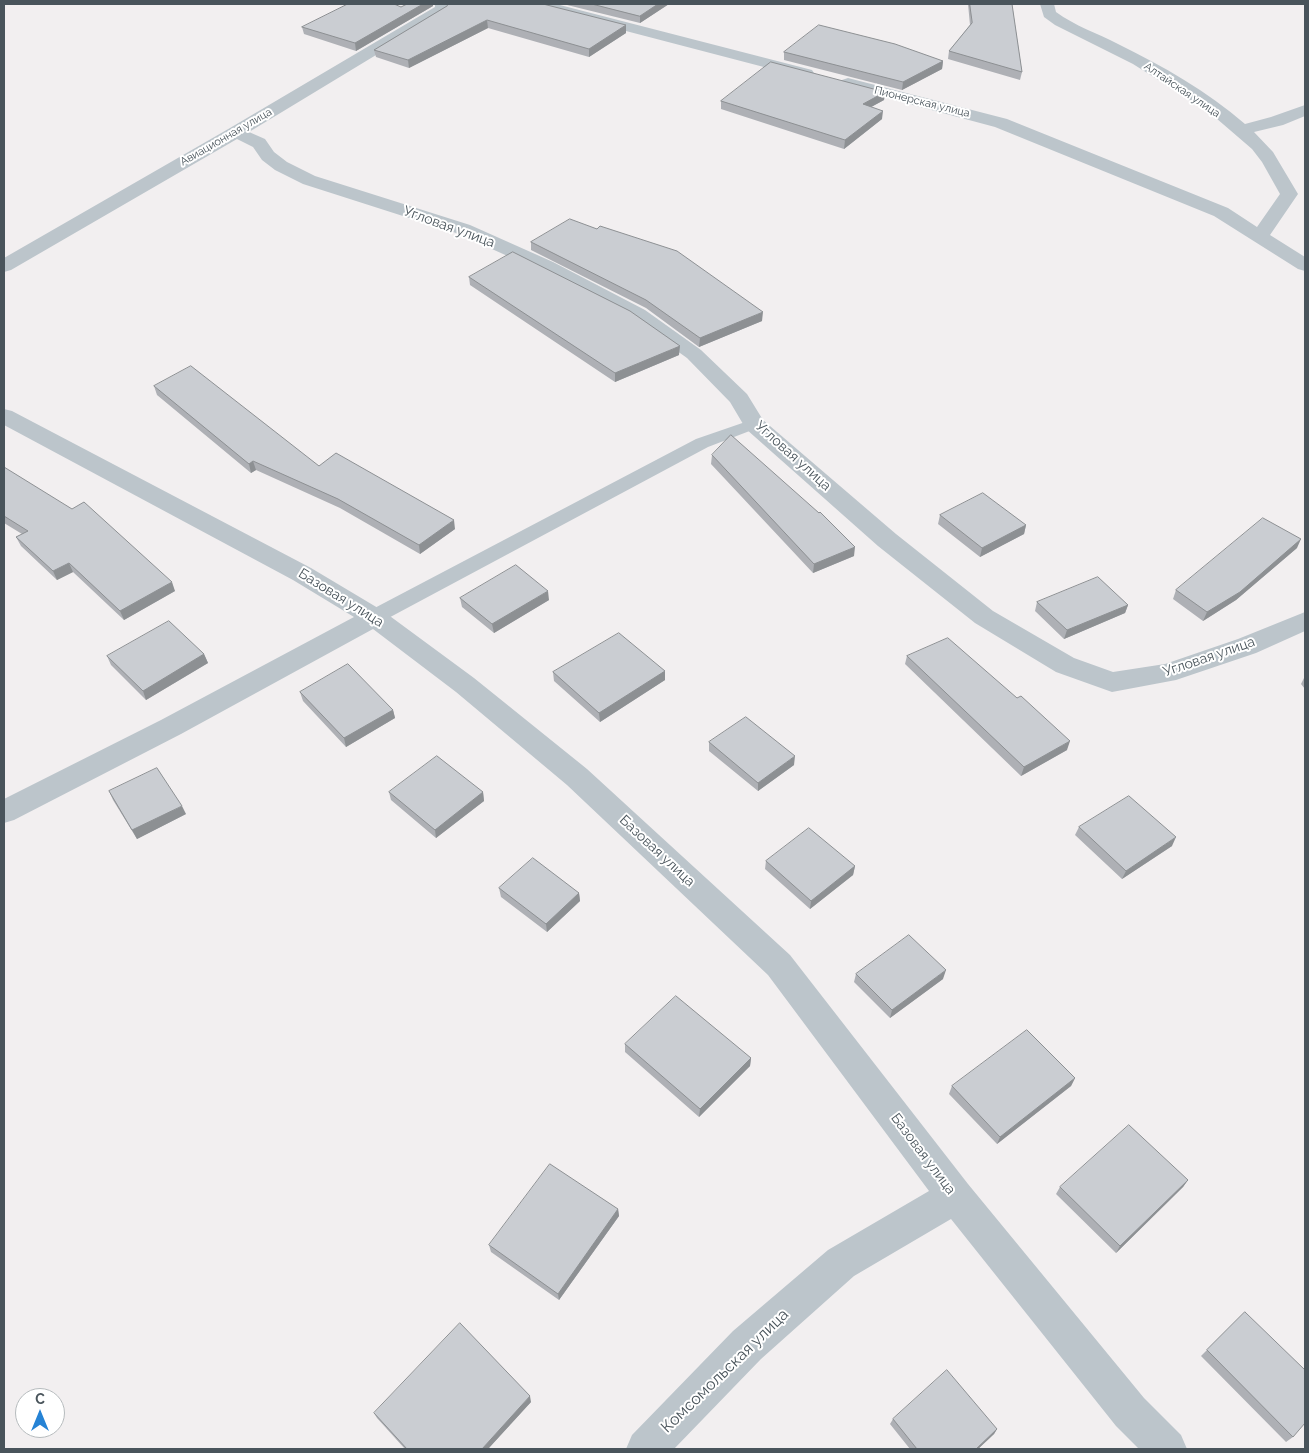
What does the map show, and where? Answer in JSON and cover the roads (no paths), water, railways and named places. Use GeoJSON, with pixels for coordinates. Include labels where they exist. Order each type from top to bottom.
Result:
{"type":"FeatureCollection","features":[{"type":"Feature","properties":{"kind":"street","name":"Авиационная улица"},"geometry":{"type":"LineString","coordinates":[[4,266],[442,10],[442,4]]}},
{"type":"Feature","properties":{"kind":"street"},"geometry":{"type":"LineString","coordinates":[[539,4],[818,76]]}},
{"type":"Feature","properties":{"kind":"street","name":"Алтайская улица"},"geometry":{"type":"LineString","coordinates":[[1047,4],[1049,14],[1060,22],[1144,63],[1212,107],[1258,146],[1279,174],[1289,194],[1261,235]]}},
{"type":"Feature","properties":{"kind":"street","name":"Пионерская улица"},"geometry":{"type":"LineString","coordinates":[[837,81],[1001,123],[1221,212],[1261,235]]}},
{"type":"Feature","properties":{"kind":"street"},"geometry":{"type":"LineString","coordinates":[[1240,130],[1277,121],[1305,110]]}},
{"type":"Feature","properties":{"kind":"street","name":"Угловая улица"},"geometry":{"type":"LineString","coordinates":[[236,132],[259,143],[268,156],[280,166],[309,180],[463,229],[546,266],[638,314],[694,354],[739,399],[754,424],[887,540],[984,617],[1065,666],[1112,682],[1167,673],[1247,646],[1305,621]]}},
{"type":"Feature","properties":{"kind":"street"},"geometry":{"type":"LineString","coordinates":[[1261,235],[1305,265]]}},
{"type":"Feature","properties":{"kind":"street","name":"Базовая улица"},"geometry":{"type":"LineString","coordinates":[[4,416],[302,574],[374,617],[465,685],[577,777],[779,965],[955,1196],[1130,1412],[1167,1449]]}},
{"type":"Feature","properties":{"kind":"street"},"geometry":{"type":"LineString","coordinates":[[4,812],[172,727],[374,617]]}},
{"type":"Feature","properties":{"kind":"street","name":"Комсомольская улица"},"geometry":{"type":"LineString","coordinates":[[646,1449],[747,1344],[841,1263],[955,1196]]}},
{"type":"Feature","properties":{"kind":"lane"},"geometry":{"type":"LineString","coordinates":[[374,617],[702,443],[754,424]]}}]}
